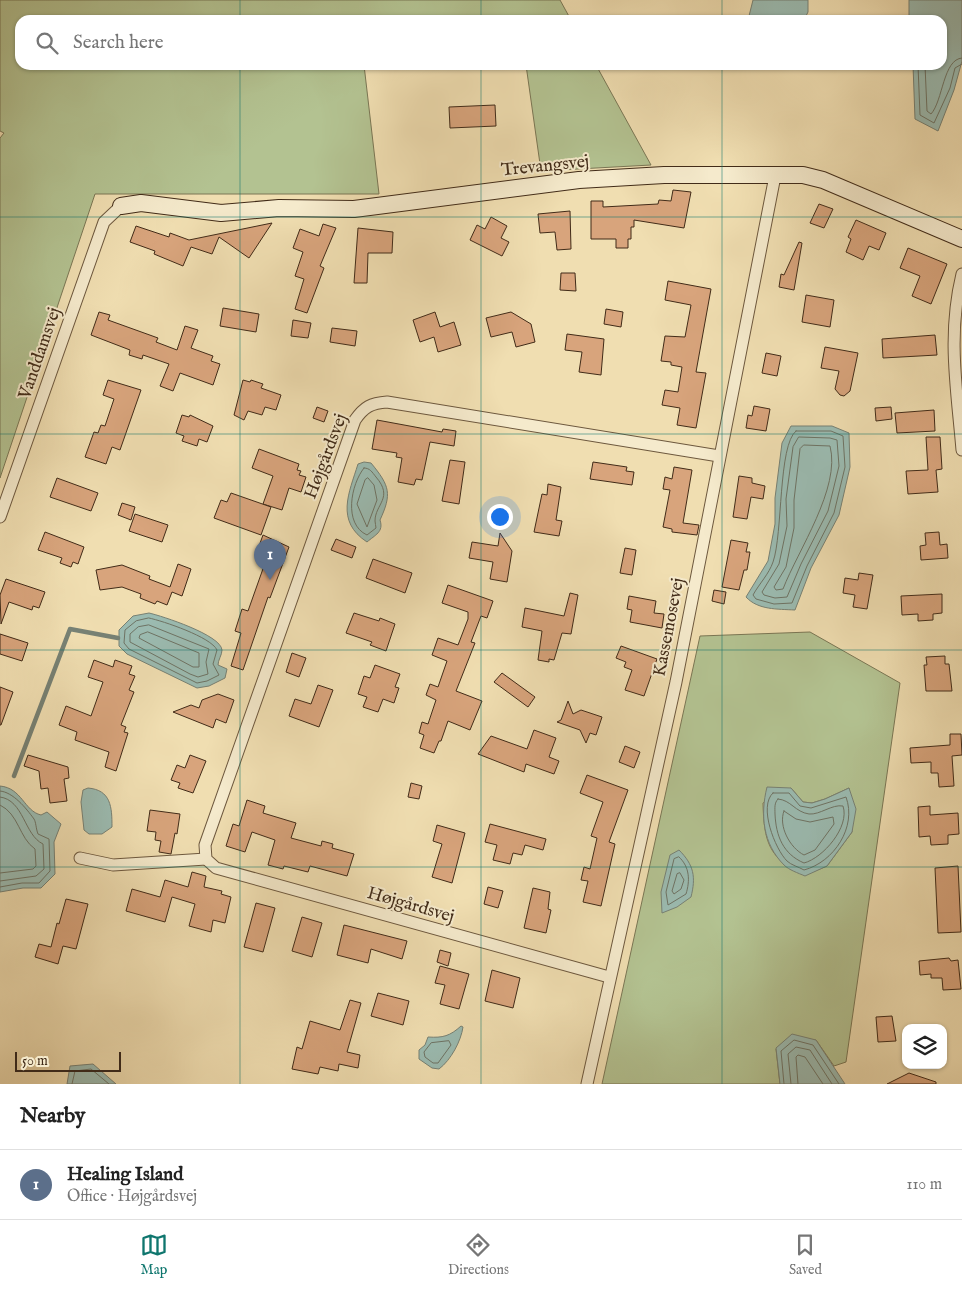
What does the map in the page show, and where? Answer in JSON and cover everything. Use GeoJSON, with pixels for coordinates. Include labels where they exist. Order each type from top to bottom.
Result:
{"type":"FeatureCollection","features":[{"type":"Feature","properties":{"kind":"street","name":"Trevangsvej"},"geometry":{"type":"LineString","coordinates":[[121,206],[141,203],[221,213],[279,208],[354,209],[579,180],[664,175],[803,175],[823,180],[962,239]]}},
{"type":"Feature","properties":{"kind":"street","name":"Kassemosevej"},"geometry":{"type":"LineString","coordinates":[[587,1084],[609,977],[676,682],[719,456],[776,176]]}},
{"type":"Feature","properties":{"kind":"street","name":"Vanddamsvej"},"geometry":{"type":"LineString","coordinates":[[0,517],[104,222],[121,206]]}},
{"type":"Feature","properties":{"kind":"street"},"geometry":{"type":"LineString","coordinates":[[962,274],[954,306],[953,341],[962,450]]}},
{"type":"Feature","properties":{"kind":"street","name":"Højgårdsvej"},"geometry":{"type":"LineString","coordinates":[[609,977],[216,868],[206,859],[205,844],[355,420],[363,408],[373,403],[387,402],[719,456]]}},
{"type":"Feature","properties":{"kind":"street"},"geometry":{"type":"LineString","coordinates":[[80,858],[113,865],[206,859]]}},
{"type":"Feature","properties":{"kind":"green space"},"geometry":{"type":"Polygon","coordinates":[[[0,0],[560,0],[568,15],[15,15],[15,70],[365,70],[379,194],[95,194],[0,478],[0,138],[4,133],[0,131],[0,0]]]}},
{"type":"Feature","properties":{"kind":"green space"},"geometry":{"type":"Polygon","coordinates":[[[527,70],[599,70],[651,165],[541,171],[527,70]]]}},
{"type":"Feature","properties":{"kind":"green space"},"geometry":{"type":"Polygon","coordinates":[[[810,632],[900,683],[846,1062],[834,1066],[816,1040],[776,1049],[780,1084],[602,1084],[700,636],[810,632]],[[791,788],[763,803],[765,828],[770,847],[783,862],[805,875],[827,866],[852,832],[849,788],[812,803],[803,802],[791,788]]]}},
{"type":"Feature","properties":{"kind":"water"},"geometry":{"type":"Polygon","coordinates":[[[753,0],[808,0],[806,15],[749,15],[753,0]]]}},
{"type":"Feature","properties":{"kind":"water"},"geometry":{"type":"Polygon","coordinates":[[[909,0],[962,0],[962,61],[954,90],[938,131],[915,119],[913,70],[947,70],[947,15],[909,15],[909,0]]]}},
{"type":"Feature","properties":{"kind":"water"},"geometry":{"type":"Polygon","coordinates":[[[791,426],[832,426],[849,433],[850,467],[839,515],[811,568],[795,610],[762,607],[746,597],[768,561],[775,524],[775,498],[782,443],[791,426]]]}},
{"type":"Feature","properties":{"kind":"water"},"geometry":{"type":"Polygon","coordinates":[[[364,462],[371,463],[382,478],[387,490],[386,503],[380,520],[381,528],[367,542],[357,534],[351,525],[347,506],[348,496],[358,464],[364,462]]]}},
{"type":"Feature","properties":{"kind":"water"},"geometry":{"type":"Polygon","coordinates":[[[149,613],[190,627],[212,638],[219,644],[222,650],[218,665],[227,669],[225,678],[209,686],[197,688],[127,654],[119,646],[119,630],[133,616],[149,613]]]}},
{"type":"Feature","properties":{"kind":"water"},"geometry":{"type":"Polygon","coordinates":[[[0,786],[13,791],[35,813],[41,815],[47,812],[61,824],[54,842],[55,874],[41,888],[23,888],[0,892],[0,786]]]}},
{"type":"Feature","properties":{"kind":"water"},"geometry":{"type":"Polygon","coordinates":[[[767,787],[791,788],[803,802],[812,803],[849,788],[856,809],[852,832],[827,866],[805,876],[788,868],[777,857],[771,848],[765,829],[764,808],[767,787]]]}},
{"type":"Feature","properties":{"kind":"water"},"geometry":{"type":"Polygon","coordinates":[[[88,788],[101,792],[109,801],[112,827],[102,834],[89,834],[84,830],[81,802],[83,790],[88,788]]]}},
{"type":"Feature","properties":{"kind":"water"},"geometry":{"type":"Polygon","coordinates":[[[679,850],[691,866],[693,883],[691,897],[677,907],[662,913],[661,892],[670,855],[679,850]]]}},
{"type":"Feature","properties":{"kind":"water"},"geometry":{"type":"Polygon","coordinates":[[[461,1026],[463,1027],[462,1032],[455,1050],[448,1061],[439,1069],[432,1068],[419,1059],[419,1050],[425,1045],[428,1037],[446,1036],[461,1026]]]}},
{"type":"Feature","properties":{"kind":"water"},"geometry":{"type":"Polygon","coordinates":[[[792,1034],[816,1040],[845,1084],[780,1084],[776,1048],[792,1034]]]}},
{"type":"Feature","properties":{"kind":"water"},"geometry":{"type":"Polygon","coordinates":[[[93,1064],[116,1084],[67,1084],[70,1066],[93,1064]]]}},
{"type":"Feature","properties":{"kind":"building"},"geometry":{"type":"Polygon","coordinates":[[[495,105],[496,126],[450,128],[449,107],[495,105]]]}},
{"type":"Feature","properties":{"kind":"building"},"geometry":{"type":"Polygon","coordinates":[[[673,190],[691,192],[684,228],[634,220],[634,227],[631,227],[631,239],[628,239],[628,248],[616,248],[616,239],[591,239],[591,201],[603,201],[603,207],[658,204],[659,200],[671,201],[673,190]]]}},
{"type":"Feature","properties":{"kind":"building"},"geometry":{"type":"Polygon","coordinates":[[[819,204],[833,209],[824,228],[810,223],[819,204]]]}},
{"type":"Feature","properties":{"kind":"building"},"geometry":{"type":"Polygon","coordinates":[[[570,211],[571,249],[557,250],[555,232],[540,233],[538,214],[570,211]]]}},
{"type":"Feature","properties":{"kind":"building"},"geometry":{"type":"Polygon","coordinates":[[[491,217],[507,226],[501,238],[509,242],[502,256],[470,240],[477,225],[485,229],[491,217]]]}},
{"type":"Feature","properties":{"kind":"building"},"geometry":{"type":"Polygon","coordinates":[[[856,220],[886,233],[879,250],[869,246],[863,260],[846,252],[851,239],[848,237],[856,220]]]}},
{"type":"Feature","properties":{"kind":"building"},"geometry":{"type":"Polygon","coordinates":[[[272,223],[249,258],[219,237],[212,254],[191,247],[183,266],[154,254],[155,251],[130,242],[136,226],[169,237],[170,233],[189,240],[272,223]]]}},
{"type":"Feature","properties":{"kind":"building"},"geometry":{"type":"Polygon","coordinates":[[[323,224],[336,228],[320,266],[324,268],[307,313],[295,309],[304,279],[295,276],[303,252],[293,248],[300,229],[319,236],[323,224]]]}},
{"type":"Feature","properties":{"kind":"building"},"geometry":{"type":"Polygon","coordinates":[[[358,228],[393,232],[392,253],[368,253],[367,283],[354,283],[358,228]]]}},
{"type":"Feature","properties":{"kind":"building"},"geometry":{"type":"Polygon","coordinates":[[[799,242],[802,243],[794,290],[779,287],[781,274],[784,275],[799,242]]]}},
{"type":"Feature","properties":{"kind":"building"},"geometry":{"type":"Polygon","coordinates":[[[908,248],[947,264],[931,304],[912,296],[920,276],[900,268],[908,248]]]}},
{"type":"Feature","properties":{"kind":"building"},"geometry":{"type":"Polygon","coordinates":[[[561,273],[575,273],[576,291],[560,290],[561,273]]]}},
{"type":"Feature","properties":{"kind":"building"},"geometry":{"type":"Polygon","coordinates":[[[668,281],[711,289],[696,372],[706,373],[696,428],[677,425],[680,408],[662,405],[665,390],[678,392],[682,367],[671,365],[671,362],[661,361],[665,336],[685,337],[691,305],[665,300],[668,281]]]}},
{"type":"Feature","properties":{"kind":"building"},"geometry":{"type":"Polygon","coordinates":[[[806,295],[834,300],[830,327],[802,322],[806,295]]]}},
{"type":"Feature","properties":{"kind":"building"},"geometry":{"type":"Polygon","coordinates":[[[223,308],[259,314],[256,332],[220,326],[223,308]]]}},
{"type":"Feature","properties":{"kind":"building"},"geometry":{"type":"Polygon","coordinates":[[[606,309],[623,312],[621,327],[604,324],[606,309]]]}},
{"type":"Feature","properties":{"kind":"building"},"geometry":{"type":"Polygon","coordinates":[[[99,312],[110,315],[108,320],[158,338],[156,342],[177,350],[185,326],[198,330],[191,348],[213,356],[211,361],[220,364],[213,385],[180,373],[173,391],[160,386],[169,364],[143,355],[142,359],[129,355],[130,350],[91,335],[99,312]]]}},
{"type":"Feature","properties":{"kind":"building"},"geometry":{"type":"Polygon","coordinates":[[[435,312],[440,327],[454,322],[461,345],[438,352],[434,337],[420,342],[413,320],[435,312]]]}},
{"type":"Feature","properties":{"kind":"building"},"geometry":{"type":"Polygon","coordinates":[[[511,312],[531,324],[535,342],[516,347],[512,332],[491,337],[486,318],[511,312]]]}},
{"type":"Feature","properties":{"kind":"building"},"geometry":{"type":"Polygon","coordinates":[[[293,320],[311,323],[308,338],[291,336],[293,320]]]}},
{"type":"Feature","properties":{"kind":"building"},"geometry":{"type":"Polygon","coordinates":[[[332,328],[357,331],[355,346],[330,342],[332,328]]]}},
{"type":"Feature","properties":{"kind":"building"},"geometry":{"type":"Polygon","coordinates":[[[567,334],[604,339],[601,375],[579,372],[582,352],[565,350],[567,334]]]}},
{"type":"Feature","properties":{"kind":"building"},"geometry":{"type":"Polygon","coordinates":[[[935,335],[937,355],[883,358],[882,339],[935,335]]]}},
{"type":"Feature","properties":{"kind":"building"},"geometry":{"type":"Polygon","coordinates":[[[825,347],[858,353],[850,391],[844,396],[840,395],[835,389],[839,371],[821,368],[825,347]]]}},
{"type":"Feature","properties":{"kind":"building"},"geometry":{"type":"Polygon","coordinates":[[[766,353],[781,356],[777,376],[762,373],[766,353]]]}},
{"type":"Feature","properties":{"kind":"building"},"geometry":{"type":"Polygon","coordinates":[[[108,380],[141,390],[120,450],[112,447],[106,464],[85,457],[94,432],[98,433],[101,425],[105,426],[114,399],[103,395],[108,380]]]}},
{"type":"Feature","properties":{"kind":"building"},"geometry":{"type":"Polygon","coordinates":[[[243,380],[250,382],[251,380],[263,384],[261,388],[281,395],[276,410],[265,407],[262,415],[248,411],[244,420],[234,415],[243,380]]]}},
{"type":"Feature","properties":{"kind":"building"},"geometry":{"type":"Polygon","coordinates":[[[754,406],[770,409],[766,431],[746,428],[748,415],[752,416],[754,406]]]}},
{"type":"Feature","properties":{"kind":"building"},"geometry":{"type":"Polygon","coordinates":[[[317,407],[328,411],[324,422],[313,418],[317,407]]]}},
{"type":"Feature","properties":{"kind":"building"},"geometry":{"type":"Polygon","coordinates":[[[891,407],[892,419],[876,421],[875,408],[891,407]]]}},
{"type":"Feature","properties":{"kind":"building"},"geometry":{"type":"Polygon","coordinates":[[[934,410],[935,431],[897,433],[895,413],[934,410]]]}},
{"type":"Feature","properties":{"kind":"building"},"geometry":{"type":"Polygon","coordinates":[[[182,415],[189,417],[190,415],[213,426],[207,442],[199,439],[197,446],[182,441],[184,436],[176,433],[182,415]]]}},
{"type":"Feature","properties":{"kind":"building"},"geometry":{"type":"Polygon","coordinates":[[[377,420],[442,432],[443,429],[456,431],[454,446],[430,442],[422,480],[416,479],[414,485],[398,482],[402,458],[396,457],[397,453],[372,449],[377,420]]]}},
{"type":"Feature","properties":{"kind":"building"},"geometry":{"type":"Polygon","coordinates":[[[926,437],[940,437],[942,469],[936,470],[938,492],[908,494],[906,471],[928,470],[926,437]]]}},
{"type":"Feature","properties":{"kind":"building"},"geometry":{"type":"Polygon","coordinates":[[[259,449],[299,464],[297,470],[301,471],[299,475],[306,477],[301,492],[289,488],[282,510],[263,504],[273,476],[252,468],[259,449]]]}},
{"type":"Feature","properties":{"kind":"building"},"geometry":{"type":"Polygon","coordinates":[[[450,460],[465,462],[459,504],[442,501],[450,460]]]}},
{"type":"Feature","properties":{"kind":"building"},"geometry":{"type":"Polygon","coordinates":[[[593,462],[627,467],[626,471],[634,472],[632,485],[590,479],[593,462]]]}},
{"type":"Feature","properties":{"kind":"building"},"geometry":{"type":"Polygon","coordinates":[[[674,467],[692,470],[683,523],[699,525],[697,535],[672,532],[672,529],[663,527],[670,490],[663,489],[665,477],[672,479],[674,467]]]}},
{"type":"Feature","properties":{"kind":"building"},"geometry":{"type":"Polygon","coordinates":[[[739,476],[752,478],[752,483],[765,486],[763,499],[751,497],[747,519],[733,517],[739,476]]]}},
{"type":"Feature","properties":{"kind":"building"},"geometry":{"type":"Polygon","coordinates":[[[57,478],[98,493],[91,511],[50,497],[57,478]]]}},
{"type":"Feature","properties":{"kind":"building"},"geometry":{"type":"Polygon","coordinates":[[[548,484],[561,487],[556,520],[562,521],[559,536],[534,532],[542,494],[547,495],[548,484]]]}},
{"type":"Feature","properties":{"kind":"building"},"geometry":{"type":"Polygon","coordinates":[[[231,493],[271,507],[261,535],[214,518],[221,500],[227,502],[231,493]]]}},
{"type":"Feature","properties":{"kind":"building"},"geometry":{"type":"Polygon","coordinates":[[[122,503],[135,507],[131,520],[118,515],[122,503]]]}},
{"type":"Feature","properties":{"kind":"building"},"geometry":{"type":"Polygon","coordinates":[[[135,514],[168,525],[162,542],[129,531],[135,514]]]}},
{"type":"Feature","properties":{"kind":"building"},"geometry":{"type":"Polygon","coordinates":[[[45,532],[84,547],[78,564],[73,562],[71,567],[60,563],[62,558],[38,550],[45,532]]]}},
{"type":"Feature","properties":{"kind":"building"},"geometry":{"type":"Polygon","coordinates":[[[939,532],[940,545],[947,544],[948,558],[921,560],[920,546],[926,545],[925,533],[939,532]]]}},
{"type":"Feature","properties":{"kind":"building"},"geometry":{"type":"Polygon","coordinates":[[[500,533],[512,551],[507,582],[490,579],[493,562],[469,558],[472,542],[498,546],[500,533]]]}},
{"type":"Feature","properties":{"kind":"building"},"geometry":{"type":"Polygon","coordinates":[[[263,535],[289,547],[270,598],[268,597],[243,670],[231,666],[241,633],[235,631],[242,609],[248,611],[270,549],[259,546],[263,535]]]}},
{"type":"Feature","properties":{"kind":"building"},"geometry":{"type":"Polygon","coordinates":[[[336,539],[356,547],[352,558],[331,550],[336,539]]]}},
{"type":"Feature","properties":{"kind":"building"},"geometry":{"type":"Polygon","coordinates":[[[731,540],[748,543],[746,552],[750,552],[747,570],[744,570],[739,590],[722,587],[731,540]]]}},
{"type":"Feature","properties":{"kind":"building"},"geometry":{"type":"Polygon","coordinates":[[[625,548],[636,550],[632,575],[620,573],[625,548]]]}},
{"type":"Feature","properties":{"kind":"building"},"geometry":{"type":"Polygon","coordinates":[[[373,559],[412,573],[405,593],[366,578],[373,559]]]}},
{"type":"Feature","properties":{"kind":"building"},"geometry":{"type":"Polygon","coordinates":[[[178,564],[191,569],[182,596],[172,592],[167,605],[157,601],[155,604],[140,598],[141,594],[122,587],[100,590],[96,570],[122,565],[150,576],[149,579],[170,587],[178,564]]]}},
{"type":"Feature","properties":{"kind":"building"},"geometry":{"type":"Polygon","coordinates":[[[859,573],[873,575],[867,609],[853,607],[855,595],[843,593],[845,578],[858,580],[859,573]]]}},
{"type":"Feature","properties":{"kind":"building"},"geometry":{"type":"Polygon","coordinates":[[[6,579],[45,592],[39,608],[33,606],[32,610],[9,602],[1,624],[0,595],[6,579]]]}},
{"type":"Feature","properties":{"kind":"building"},"geometry":{"type":"Polygon","coordinates":[[[448,585],[493,601],[487,618],[481,616],[471,642],[475,643],[456,691],[482,701],[470,730],[448,721],[441,741],[439,741],[434,753],[420,748],[424,735],[419,733],[422,722],[428,724],[436,700],[426,695],[430,684],[438,687],[447,661],[432,655],[438,638],[458,645],[468,619],[468,612],[442,603],[448,585]]]}},
{"type":"Feature","properties":{"kind":"building"},"geometry":{"type":"Polygon","coordinates":[[[714,590],[726,592],[724,604],[712,601],[714,590]]]}},
{"type":"Feature","properties":{"kind":"building"},"geometry":{"type":"Polygon","coordinates":[[[570,593],[578,595],[571,634],[562,633],[554,660],[549,659],[549,662],[538,660],[542,631],[522,627],[525,608],[564,616],[570,593]]]}},
{"type":"Feature","properties":{"kind":"building"},"geometry":{"type":"Polygon","coordinates":[[[942,594],[942,613],[933,614],[933,620],[918,621],[918,614],[902,615],[901,596],[942,594]]]}},
{"type":"Feature","properties":{"kind":"building"},"geometry":{"type":"Polygon","coordinates":[[[629,596],[656,601],[654,613],[664,614],[662,628],[630,622],[632,610],[627,609],[629,596]]]}},
{"type":"Feature","properties":{"kind":"building"},"geometry":{"type":"Polygon","coordinates":[[[354,613],[379,621],[380,618],[395,624],[386,651],[370,645],[372,642],[346,633],[354,613]]]}},
{"type":"Feature","properties":{"kind":"building"},"geometry":{"type":"Polygon","coordinates":[[[0,634],[28,643],[22,661],[0,654],[0,634]]]}},
{"type":"Feature","properties":{"kind":"building"},"geometry":{"type":"Polygon","coordinates":[[[621,646],[657,659],[644,696],[625,690],[632,670],[624,667],[626,662],[616,658],[621,646]]]}},
{"type":"Feature","properties":{"kind":"building"},"geometry":{"type":"Polygon","coordinates":[[[292,653],[306,658],[299,677],[286,672],[292,653]]]}},
{"type":"Feature","properties":{"kind":"building"},"geometry":{"type":"Polygon","coordinates":[[[945,656],[945,664],[949,664],[952,691],[926,691],[924,665],[927,665],[926,657],[945,656]]]}},
{"type":"Feature","properties":{"kind":"building"},"geometry":{"type":"Polygon","coordinates":[[[94,660],[113,667],[115,660],[132,666],[129,674],[135,676],[129,690],[134,692],[121,725],[126,727],[124,732],[128,733],[116,771],[105,767],[109,752],[75,740],[77,732],[59,725],[66,706],[91,716],[103,682],[88,677],[94,660]]]}},
{"type":"Feature","properties":{"kind":"building"},"geometry":{"type":"Polygon","coordinates":[[[375,665],[400,674],[395,687],[399,688],[394,703],[383,699],[378,712],[363,707],[367,697],[358,694],[364,676],[370,678],[375,665]]]}},
{"type":"Feature","properties":{"kind":"building"},"geometry":{"type":"Polygon","coordinates":[[[502,673],[535,697],[528,707],[494,682],[502,673]]]}},
{"type":"Feature","properties":{"kind":"building"},"geometry":{"type":"Polygon","coordinates":[[[318,685],[333,690],[319,727],[289,716],[295,699],[311,704],[318,685]]]}},
{"type":"Feature","properties":{"kind":"building"},"geometry":{"type":"Polygon","coordinates":[[[0,687],[13,692],[1,725],[0,725],[0,687]]]}},
{"type":"Feature","properties":{"kind":"building"},"geometry":{"type":"Polygon","coordinates":[[[218,694],[234,700],[226,723],[216,719],[213,728],[173,712],[191,705],[199,708],[202,700],[218,694]]]}},
{"type":"Feature","properties":{"kind":"building"},"geometry":{"type":"Polygon","coordinates":[[[568,701],[573,714],[581,710],[602,717],[596,735],[590,733],[586,743],[580,730],[557,722],[561,720],[568,701]]]}},
{"type":"Feature","properties":{"kind":"building"},"geometry":{"type":"Polygon","coordinates":[[[534,730],[556,738],[549,757],[559,761],[554,774],[526,764],[524,772],[478,754],[491,736],[527,749],[534,730]]]}},
{"type":"Feature","properties":{"kind":"building"},"geometry":{"type":"Polygon","coordinates":[[[950,734],[961,734],[962,755],[952,756],[954,786],[939,787],[938,773],[931,773],[931,762],[911,763],[910,748],[950,745],[950,734]]]}},
{"type":"Feature","properties":{"kind":"building"},"geometry":{"type":"Polygon","coordinates":[[[625,746],[640,752],[634,768],[619,762],[625,746]]]}},
{"type":"Feature","properties":{"kind":"building"},"geometry":{"type":"Polygon","coordinates":[[[28,755],[68,767],[69,778],[64,779],[67,801],[50,803],[48,788],[41,789],[39,771],[24,766],[28,755]]]}},
{"type":"Feature","properties":{"kind":"building"},"geometry":{"type":"Polygon","coordinates":[[[190,755],[206,761],[193,793],[178,788],[180,783],[171,780],[177,765],[185,768],[190,755]]]}},
{"type":"Feature","properties":{"kind":"building"},"geometry":{"type":"Polygon","coordinates":[[[587,775],[628,790],[609,842],[615,844],[601,906],[583,902],[588,881],[581,880],[584,867],[590,869],[597,838],[591,836],[603,802],[580,793],[587,775]]]}},
{"type":"Feature","properties":{"kind":"building"},"geometry":{"type":"Polygon","coordinates":[[[411,783],[422,786],[419,799],[408,797],[411,783]]]}},
{"type":"Feature","properties":{"kind":"building"},"geometry":{"type":"Polygon","coordinates":[[[247,800],[265,806],[263,813],[296,823],[291,838],[321,846],[322,841],[333,844],[332,848],[354,854],[347,876],[310,866],[308,872],[284,866],[283,869],[268,865],[275,840],[252,832],[245,852],[226,846],[233,824],[239,826],[247,800]]]}},
{"type":"Feature","properties":{"kind":"building"},"geometry":{"type":"Polygon","coordinates":[[[930,806],[930,815],[958,813],[959,834],[948,835],[948,844],[931,845],[930,836],[919,837],[918,807],[930,806]]]}},
{"type":"Feature","properties":{"kind":"building"},"geometry":{"type":"Polygon","coordinates":[[[150,810],[180,814],[171,854],[159,852],[161,841],[155,840],[156,832],[147,831],[150,810]]]}},
{"type":"Feature","properties":{"kind":"building"},"geometry":{"type":"Polygon","coordinates":[[[490,824],[546,839],[543,850],[525,845],[522,855],[513,853],[510,864],[493,860],[497,845],[485,842],[490,824]]]}},
{"type":"Feature","properties":{"kind":"building"},"geometry":{"type":"Polygon","coordinates":[[[437,825],[465,833],[452,883],[432,877],[442,844],[433,841],[437,825]]]}},
{"type":"Feature","properties":{"kind":"building"},"geometry":{"type":"Polygon","coordinates":[[[958,866],[961,932],[938,933],[935,868],[958,866]]]}},
{"type":"Feature","properties":{"kind":"building"},"geometry":{"type":"Polygon","coordinates":[[[192,872],[206,876],[204,887],[222,891],[221,894],[231,897],[225,923],[213,920],[211,932],[189,926],[195,904],[172,897],[165,922],[126,911],[132,889],[160,897],[165,880],[188,887],[192,872]]]}},
{"type":"Feature","properties":{"kind":"building"},"geometry":{"type":"Polygon","coordinates":[[[488,887],[503,891],[498,908],[484,904],[488,887]]]}},
{"type":"Feature","properties":{"kind":"building"},"geometry":{"type":"Polygon","coordinates":[[[533,888],[550,892],[548,909],[551,910],[546,933],[524,928],[533,888]]]}},
{"type":"Feature","properties":{"kind":"building"},"geometry":{"type":"Polygon","coordinates":[[[66,899],[88,904],[76,949],[63,946],[58,964],[35,957],[39,944],[51,947],[66,899]]]}},
{"type":"Feature","properties":{"kind":"building"},"geometry":{"type":"Polygon","coordinates":[[[256,903],[275,908],[263,952],[244,947],[256,903]]]}},
{"type":"Feature","properties":{"kind":"building"},"geometry":{"type":"Polygon","coordinates":[[[302,917],[322,923],[312,957],[292,951],[302,917]]]}},
{"type":"Feature","properties":{"kind":"building"},"geometry":{"type":"Polygon","coordinates":[[[344,925],[407,941],[402,959],[371,949],[368,963],[337,955],[344,925]]]}},
{"type":"Feature","properties":{"kind":"building"},"geometry":{"type":"Polygon","coordinates":[[[440,950],[451,953],[448,966],[437,962],[440,950]]]}},
{"type":"Feature","properties":{"kind":"building"},"geometry":{"type":"Polygon","coordinates":[[[949,958],[951,961],[958,960],[961,989],[943,990],[942,978],[931,978],[931,974],[920,975],[919,961],[949,958]]]}},
{"type":"Feature","properties":{"kind":"building"},"geometry":{"type":"Polygon","coordinates":[[[440,966],[469,974],[459,1009],[440,1004],[445,985],[435,983],[440,966]]]}},
{"type":"Feature","properties":{"kind":"building"},"geometry":{"type":"Polygon","coordinates":[[[492,970],[520,978],[513,1008],[485,1001],[492,970]]]}},
{"type":"Feature","properties":{"kind":"building"},"geometry":{"type":"Polygon","coordinates":[[[378,993],[409,1001],[403,1025],[371,1016],[378,993]]]}},
{"type":"Feature","properties":{"kind":"building"},"geometry":{"type":"Polygon","coordinates":[[[350,1000],[361,1003],[347,1052],[360,1055],[358,1068],[339,1064],[338,1071],[320,1067],[318,1074],[292,1069],[297,1047],[302,1049],[310,1021],[340,1030],[350,1000]]]}},
{"type":"Feature","properties":{"kind":"building"},"geometry":{"type":"Polygon","coordinates":[[[892,1016],[896,1041],[878,1042],[876,1017],[892,1016]]]}},
{"type":"Feature","properties":{"kind":"building"},"geometry":{"type":"Polygon","coordinates":[[[909,1073],[936,1082],[936,1084],[887,1084],[909,1073]]]}},
{"type":"Feature","properties":{"kind":"waterway"},"geometry":{"type":"LineString","coordinates":[[14,776],[70,629],[118,638]]}},
{"type":"Feature","properties":{"kind":"place","name":"Healing Island"},"geometry":{"type":"Point","coordinates":[270,580]}}]}
